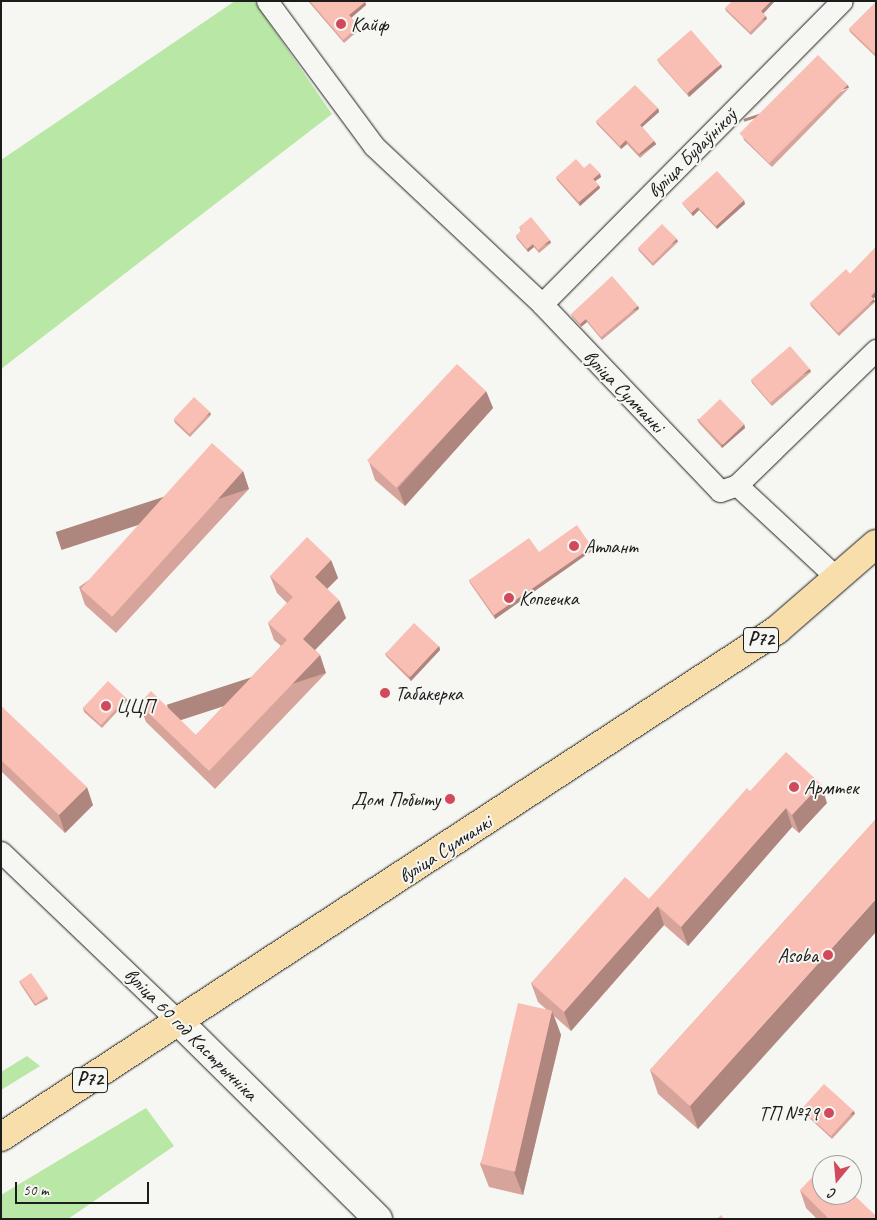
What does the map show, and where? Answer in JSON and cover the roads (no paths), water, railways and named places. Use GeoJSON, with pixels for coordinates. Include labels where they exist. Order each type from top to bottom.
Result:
{"type":"FeatureCollection","features":[{"type":"Feature","properties":{"kind":"main road","name":"вуліца Сумчанкі"},"geometry":{"type":"LineString","coordinates":[[1,1137],[777,630],[838,579],[876,544]]}},
{"type":"Feature","properties":{"kind":"street","name":"вуліца Сумчанкі"},"geometry":{"type":"LineString","coordinates":[[267,1],[339,95],[374,146],[542,304],[720,491],[737,485]]}},
{"type":"Feature","properties":{"kind":"street","name":"вуліца Будаўнікоў"},"geometry":{"type":"LineString","coordinates":[[542,304],[842,1]]}},
{"type":"Feature","properties":{"kind":"street"},"geometry":{"type":"LineString","coordinates":[[838,579],[737,485],[876,350]]}},
{"type":"Feature","properties":{"kind":"street","name":"вуліца 60 год Кастрычніка"},"geometry":{"type":"LineString","coordinates":[[1,852],[179,1022],[378,1219]]}},
{"type":"Feature","properties":{"kind":"place","name":"Кайф"},"geometry":{"type":"Point","coordinates":[341,24]}},
{"type":"Feature","properties":{"kind":"place","name":"Атлант"},"geometry":{"type":"Point","coordinates":[574,546]}},
{"type":"Feature","properties":{"kind":"place","name":"Копеечка"},"geometry":{"type":"Point","coordinates":[509,598]}},
{"type":"Feature","properties":{"kind":"place","name":"Табакерка"},"geometry":{"type":"Point","coordinates":[385,693]}},
{"type":"Feature","properties":{"kind":"place","name":"ЦЦП"},"geometry":{"type":"Point","coordinates":[106,706]}},
{"type":"Feature","properties":{"kind":"place","name":"Армтек"},"geometry":{"type":"Point","coordinates":[794,787]}},
{"type":"Feature","properties":{"kind":"place","name":"Дом Побыту"},"geometry":{"type":"Point","coordinates":[450,799]}},
{"type":"Feature","properties":{"kind":"place","name":"Asoba"},"geometry":{"type":"Point","coordinates":[828,955]}},
{"type":"Feature","properties":{"kind":"place","name":"ТП №79"},"geometry":{"type":"Point","coordinates":[829,1113]}}]}
